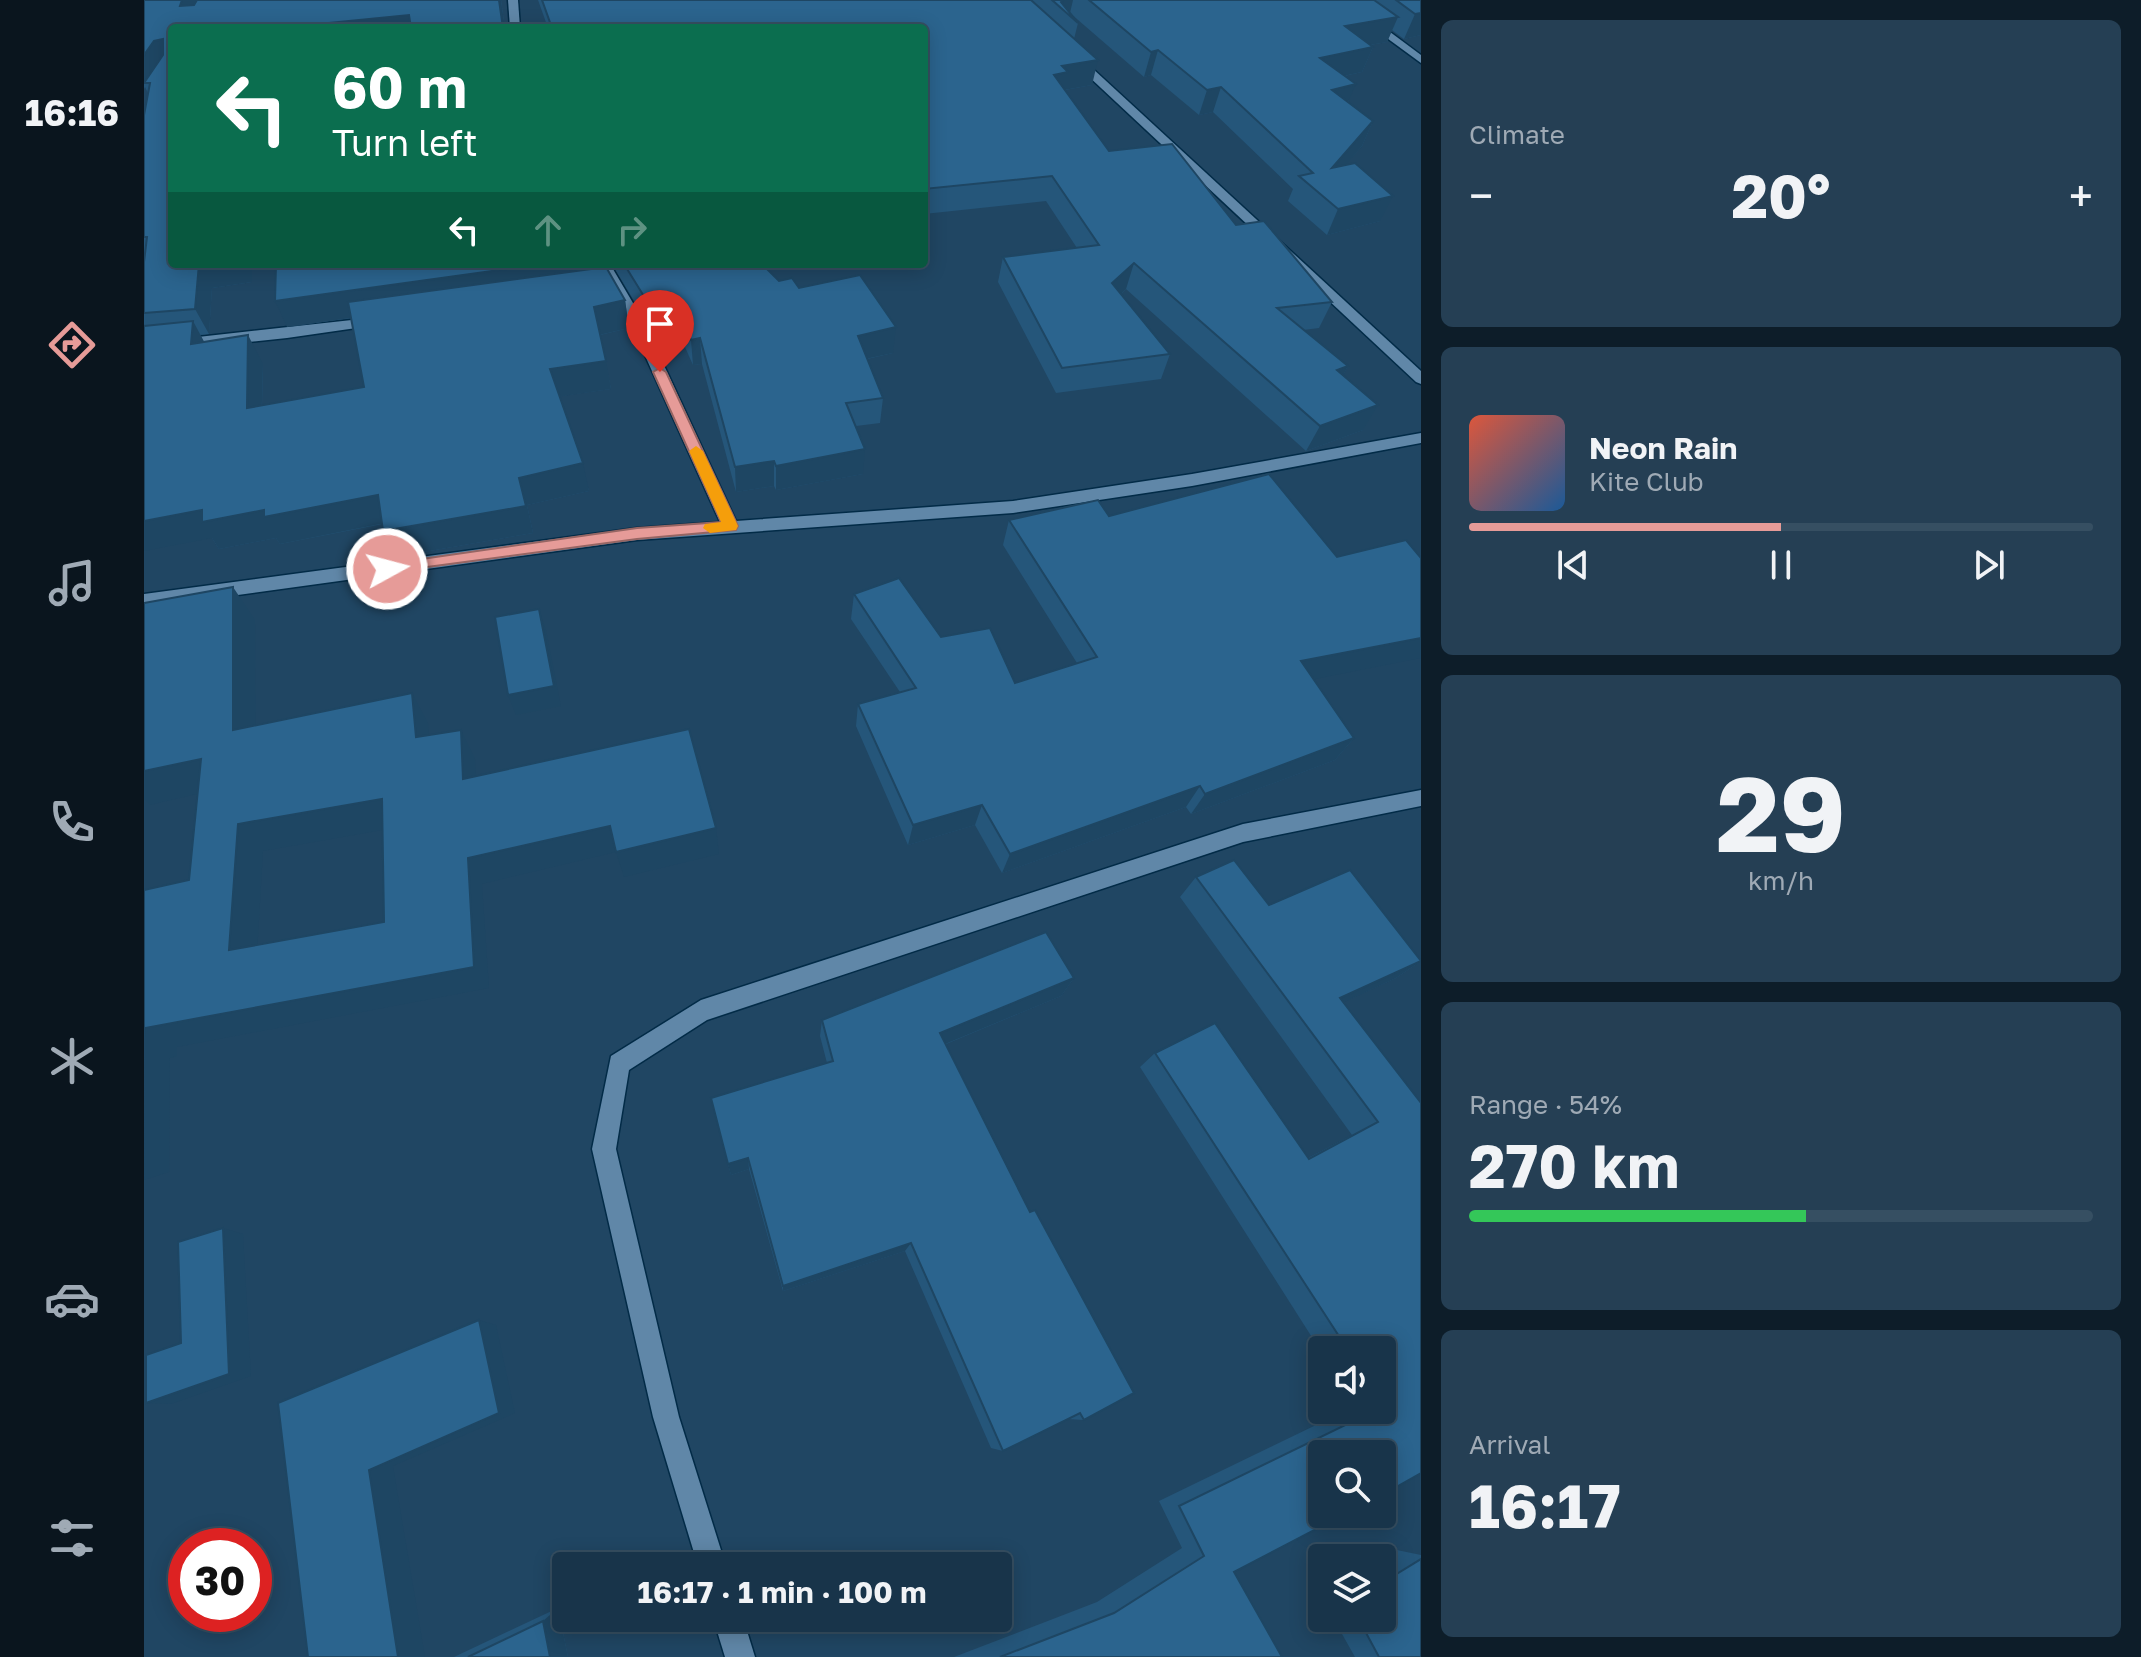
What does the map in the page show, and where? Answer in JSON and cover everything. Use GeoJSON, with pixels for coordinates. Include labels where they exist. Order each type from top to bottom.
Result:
{"type":"FeatureCollection","features":[{"type":"Feature","properties":{"kind":"street"},"geometry":{"type":"LineString","coordinates":[[513,0],[515,24]]}},
{"type":"Feature","properties":{"kind":"street"},"geometry":{"type":"LineString","coordinates":[[1340,0],[1421,60]]}},
{"type":"Feature","properties":{"kind":"street"},"geometry":{"type":"LineString","coordinates":[[1065,49],[1421,379]]}},
{"type":"Feature","properties":{"kind":"street"},"geometry":{"type":"LineString","coordinates":[[604,268],[609,288],[636,320],[730,526]]}},
{"type":"Feature","properties":{"kind":"street"},"geometry":{"type":"LineString","coordinates":[[144,348],[287,334],[397,318]]}},
{"type":"Feature","properties":{"kind":"street"},"geometry":{"type":"LineString","coordinates":[[144,601],[637,534],[1013,507],[1192,480],[1421,438]]}},
{"type":"Feature","properties":{"kind":"street"},"geometry":{"type":"LineString","coordinates":[[708,1552],[666,1417],[604,1149],[619,1064],[701,1011],[1243,833],[1421,798]]}},
{"type":"Feature","properties":{"kind":"street"},"geometry":{"type":"LineString","coordinates":[[732,1632],[740,1657]]}},
{"type":"Feature","properties":{"kind":"building"},"geometry":{"type":"Polygon","coordinates":[[[144,0],[182,0],[180,6],[194,5],[197,0],[499,0],[502,24],[410,24],[409,15],[319,24],[168,24],[168,268],[199,268],[195,309],[144,313],[147,237],[144,237],[144,115],[150,83],[144,83],[163,55],[163,39],[154,41],[144,55],[144,0]]]}},
{"type":"Feature","properties":{"kind":"building"},"geometry":{"type":"Polygon","coordinates":[[[542,0],[1031,0],[1098,60],[1062,66],[1068,72],[1054,75],[1109,151],[1172,144],[1236,225],[1264,221],[1332,302],[1277,308],[1348,366],[1337,370],[1378,405],[1320,426],[1134,263],[1112,283],[1170,354],[1062,368],[1003,257],[1099,245],[1052,176],[928,189],[928,24],[551,24],[542,0]]]}},
{"type":"Feature","properties":{"kind":"building"},"geometry":{"type":"Polygon","coordinates":[[[1052,0],[1063,0],[1061,2],[1078,23],[1052,0]]]}},
{"type":"Feature","properties":{"kind":"building"},"geometry":{"type":"Polygon","coordinates":[[[1089,0],[1374,0],[1398,17],[1345,26],[1373,47],[1320,58],[1356,84],[1332,90],[1373,121],[1332,168],[1355,163],[1393,196],[1338,209],[1299,176],[1313,173],[1221,87],[1207,90],[1158,50],[1151,52],[1089,0]]]}},
{"type":"Feature","properties":{"kind":"building"},"geometry":{"type":"Polygon","coordinates":[[[1396,0],[1421,0],[1421,13],[1415,14],[1396,0]]]}},
{"type":"Feature","properties":{"kind":"building"},"geometry":{"type":"Polygon","coordinates":[[[276,268],[514,268],[275,301],[276,268]]]}},
{"type":"Feature","properties":{"kind":"building"},"geometry":{"type":"Polygon","coordinates":[[[607,268],[625,300],[594,307],[606,361],[550,369],[583,463],[519,478],[526,506],[383,531],[378,495],[264,517],[264,510],[202,522],[202,510],[144,521],[144,326],[193,321],[191,344],[248,335],[247,408],[364,387],[348,302],[607,268]]]}},
{"type":"Feature","properties":{"kind":"building"},"geometry":{"type":"Polygon","coordinates":[[[626,268],[766,268],[779,281],[792,278],[799,288],[860,275],[896,327],[858,336],[883,398],[846,403],[865,449],[776,466],[774,461],[735,467],[700,338],[691,340],[670,293],[645,298],[626,268]]]}},
{"type":"Feature","properties":{"kind":"building"},"geometry":{"type":"Polygon","coordinates":[[[1269,474],[1337,557],[1406,540],[1421,558],[1421,638],[1301,661],[1354,738],[1205,794],[1200,786],[1010,854],[982,805],[913,825],[858,704],[916,688],[854,594],[899,578],[941,637],[990,628],[1015,683],[1097,657],[1009,520],[1098,500],[1109,516],[1269,474]]]}},
{"type":"Feature","properties":{"kind":"building"},"geometry":{"type":"Polygon","coordinates":[[[233,587],[233,730],[412,693],[416,737],[461,730],[463,779],[689,729],[716,828],[616,852],[610,826],[468,858],[474,967],[145,1028],[144,1037],[144,890],[189,880],[201,759],[144,771],[144,603],[233,587]],[[382,799],[238,824],[229,950],[384,922],[382,799]]]}},
{"type":"Feature","properties":{"kind":"building"},"geometry":{"type":"Polygon","coordinates":[[[539,609],[554,686],[508,695],[495,617],[539,609]]]}},
{"type":"Feature","properties":{"kind":"building"},"geometry":{"type":"Polygon","coordinates":[[[1234,860],[1269,905],[1350,870],[1421,961],[1340,998],[1421,1103],[1421,1473],[1396,1487],[1396,1440],[1314,1440],[1347,1424],[1396,1424],[1396,1336],[1339,1336],[1155,1053],[1215,1023],[1309,1159],[1378,1122],[1196,877],[1234,860]]]}},
{"type":"Feature","properties":{"kind":"building"},"geometry":{"type":"Polygon","coordinates":[[[1046,932],[1074,978],[940,1033],[1030,1212],[1035,1210],[1134,1393],[1084,1420],[1080,1413],[1003,1451],[911,1243],[783,1286],[748,1158],[728,1164],[711,1098],[833,1061],[822,1020],[1046,932]]]}},
{"type":"Feature","properties":{"kind":"building"},"geometry":{"type":"Polygon","coordinates":[[[223,1228],[229,1374],[146,1403],[146,1355],[181,1343],[178,1242],[223,1228]]]}},
{"type":"Feature","properties":{"kind":"building"},"geometry":{"type":"Polygon","coordinates":[[[479,1320],[499,1413],[369,1470],[398,1657],[308,1657],[278,1403],[479,1320]]]}},
{"type":"Feature","properties":{"kind":"building"},"geometry":{"type":"Polygon","coordinates":[[[1308,1443],[1308,1528],[1318,1528],[1234,1572],[1282,1657],[1000,1657],[1114,1613],[1204,1556],[1179,1506],[1308,1443]]]}},
{"type":"Feature","properties":{"kind":"building"},"geometry":{"type":"Polygon","coordinates":[[[1421,1559],[1421,1657],[1379,1657],[1366,1632],[1396,1632],[1396,1574],[1421,1559]]]}},
{"type":"Feature","properties":{"kind":"building"},"geometry":{"type":"Polygon","coordinates":[[[543,1621],[550,1657],[468,1657],[543,1621]]]}},
{"type":"Feature","properties":{"kind":"slow traffic"},"geometry":{"type":"LineString","coordinates":[[696,451],[730,526],[710,528]]}},
{"type":"Feature","properties":{"kind":"route"},"geometry":{"type":"LineString","coordinates":[[387,569],[637,534],[730,526],[660,372]]}}]}
